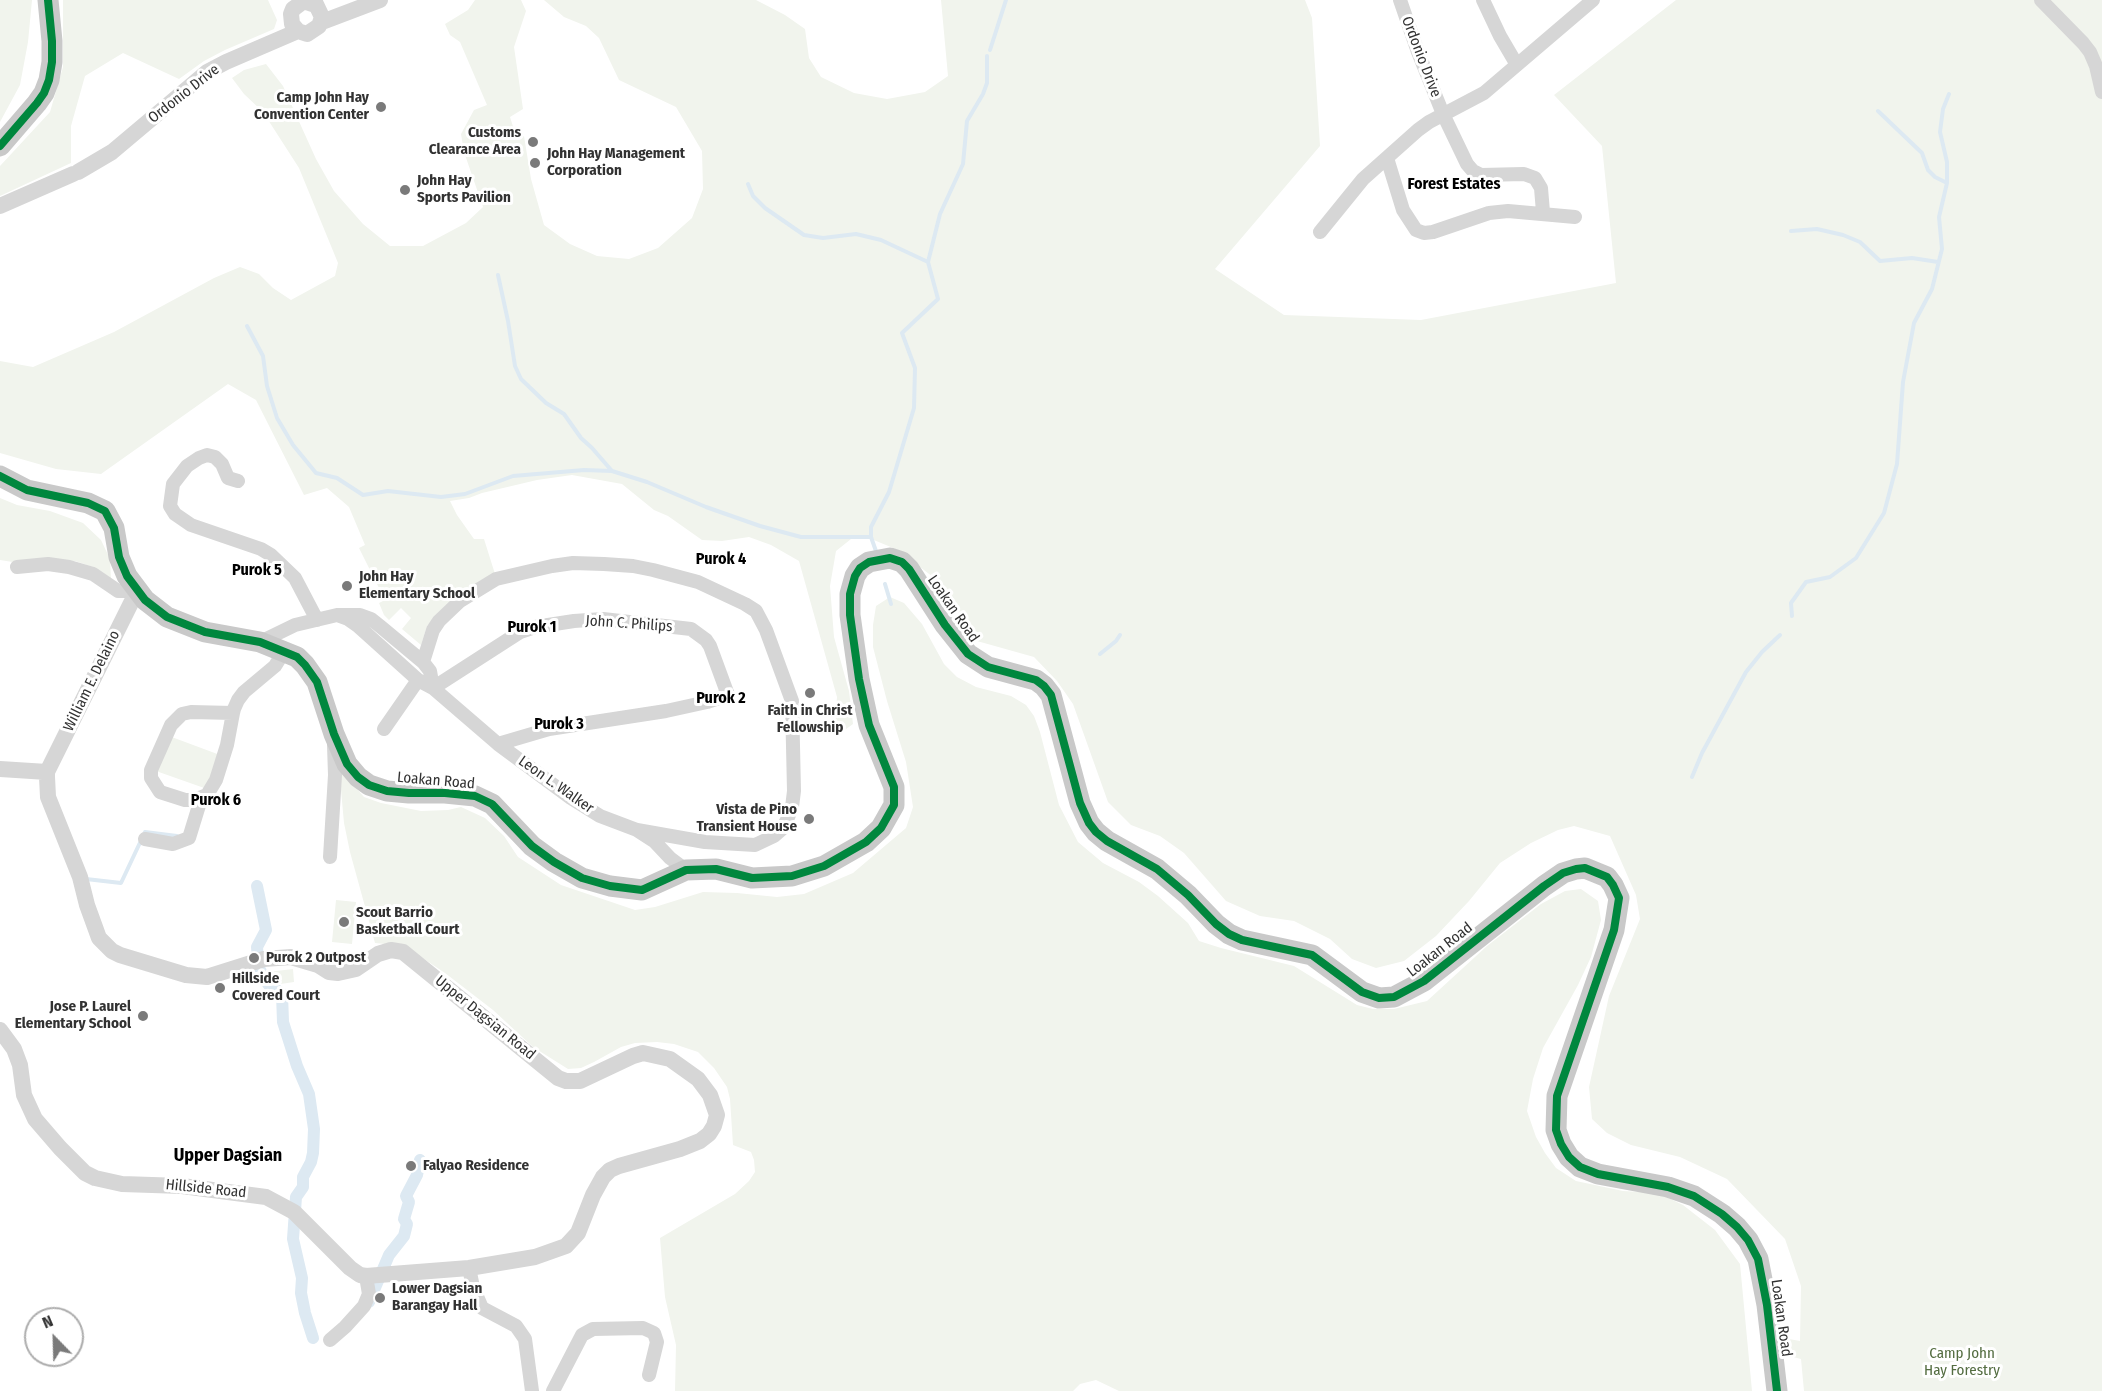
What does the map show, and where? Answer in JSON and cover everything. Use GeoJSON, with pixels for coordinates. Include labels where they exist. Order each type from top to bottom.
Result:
{"type":"FeatureCollection","features":[{"type":"Feature","properties":{"kind":"main road"},"geometry":{"type":"LineString","coordinates":[[0,146],[37,103],[49,80],[52,41],[48,0]]}},
{"type":"Feature","properties":{"kind":"main road","name":"Loakan Road"},"geometry":{"type":"LineString","coordinates":[[0,476],[27,490],[88,503],[105,512],[114,528],[122,566],[136,590],[151,606],[181,624],[205,632],[260,642],[285,650],[297,657],[311,672],[324,700],[334,734],[347,764],[358,777],[369,785],[387,791],[475,796],[492,804],[532,846],[554,862],[582,878],[618,888],[642,890],[686,870],[716,869],[752,878],[792,876],[824,866],[866,842],[880,828],[894,805],[894,787],[869,725],[859,679],[850,615],[850,594],[860,568],[869,561],[895,558],[909,568],[959,644],[979,663],[1036,680],[1051,695],[1080,803],[1096,832],[1107,841],[1157,869],[1188,895],[1216,924],[1236,937],[1312,955],[1362,992],[1379,998],[1394,997],[1424,981],[1563,873],[1576,868],[1585,868],[1607,877],[1614,885],[1619,898],[1614,930],[1557,1096],[1556,1130],[1569,1157],[1580,1167],[1598,1174],[1668,1187],[1694,1196],[1722,1214],[1742,1234],[1758,1259],[1767,1305],[1777,1391]]}},
{"type":"Feature","properties":{"kind":"street","name":"Ordonio Drive"},"geometry":{"type":"LineString","coordinates":[[0,206],[76,173],[111,152],[207,72],[298,31],[307,34],[312,32],[322,22],[380,0]]}},
{"type":"Feature","properties":{"kind":"street","name":"Ordonio Drive"},"geometry":{"type":"LineString","coordinates":[[1400,0],[1443,114],[1467,164],[1473,171],[1490,176],[1524,174],[1535,177],[1541,188],[1543,212]]}},
{"type":"Feature","properties":{"kind":"street"},"geometry":{"type":"LineString","coordinates":[[1483,0],[1517,65]]}},
{"type":"Feature","properties":{"kind":"street"},"geometry":{"type":"LineString","coordinates":[[1320,232],[1351,192],[1418,130],[1484,93],[1593,0]]}},
{"type":"Feature","properties":{"kind":"street"},"geometry":{"type":"LineString","coordinates":[[2041,0],[2090,52],[2102,92]]}},
{"type":"Feature","properties":{"kind":"street"},"geometry":{"type":"LineString","coordinates":[[298,31],[292,24],[292,5],[315,2],[321,12],[322,22]]}},
{"type":"Feature","properties":{"kind":"street"},"geometry":{"type":"LineString","coordinates":[[1387,158],[1403,210],[1416,230],[1424,233],[1489,213],[1543,212],[1575,217]]}},
{"type":"Feature","properties":{"kind":"street"},"geometry":{"type":"LineString","coordinates":[[238,481],[228,478],[222,464],[215,457],[207,455],[198,458],[186,466],[173,484],[170,506],[175,514],[191,525],[261,549],[271,555],[296,578],[317,620]]}},
{"type":"Feature","properties":{"kind":"street"},"geometry":{"type":"LineString","coordinates":[[423,662],[433,630],[460,601],[496,579],[552,566],[573,563],[604,564],[653,570],[698,582],[756,611],[766,630],[792,701],[794,791],[792,807],[787,820],[774,836],[755,844],[705,842],[637,830]]}},
{"type":"Feature","properties":{"kind":"street"},"geometry":{"type":"LineString","coordinates":[[17,567],[48,564],[69,567],[93,574],[118,591],[136,590]]}},
{"type":"Feature","properties":{"kind":"street","name":"William E. Delaino"},"geometry":{"type":"LineString","coordinates":[[47,772],[136,590]]}},
{"type":"Feature","properties":{"kind":"street","name":"Leon L. Walker"},"geometry":{"type":"LineString","coordinates":[[260,642],[295,625],[337,615],[350,614],[371,619],[423,662],[430,671],[433,688]]}},
{"type":"Feature","properties":{"kind":"street","name":"Leon L. Walker"},"geometry":{"type":"LineString","coordinates":[[337,615],[358,626],[418,680],[433,688],[498,744],[571,798],[600,816],[637,830],[654,841],[670,858],[686,870]]}},
{"type":"Feature","properties":{"kind":"street","name":"John C. Philips"},"geometry":{"type":"LineString","coordinates":[[433,688],[520,632],[535,627],[603,619],[691,629],[706,640],[710,646],[728,695],[666,711],[549,729],[498,744]]}},
{"type":"Feature","properties":{"kind":"street"},"geometry":{"type":"LineString","coordinates":[[233,713],[191,712],[182,714],[167,729],[151,770],[151,778],[160,792],[185,800],[201,799],[207,795],[216,780],[227,745],[234,709],[244,692],[267,674],[285,650]]}},
{"type":"Feature","properties":{"kind":"street"},"geometry":{"type":"LineString","coordinates":[[384,729],[418,680]]}},
{"type":"Feature","properties":{"kind":"street"},"geometry":{"type":"LineString","coordinates":[[330,857],[335,775],[334,734]]}},
{"type":"Feature","properties":{"kind":"street"},"geometry":{"type":"LineString","coordinates":[[0,769],[47,772]]}},
{"type":"Feature","properties":{"kind":"street","name":"Upper Dagsian Road"},"geometry":{"type":"LineString","coordinates":[[47,772],[48,797],[80,877],[92,922],[99,938],[112,951],[120,955],[186,975],[207,977],[264,959],[291,957],[338,974],[356,969],[378,954],[391,950],[404,952],[549,1071],[566,1081],[580,1081],[643,1053],[670,1059],[698,1079],[710,1095],[717,1115],[709,1134],[700,1141],[680,1149],[646,1157],[610,1170],[603,1177],[593,1195],[578,1233],[566,1246],[535,1257],[469,1268]]}},
{"type":"Feature","properties":{"kind":"street"},"geometry":{"type":"LineString","coordinates":[[145,839],[173,844],[189,837],[201,799]]}},
{"type":"Feature","properties":{"kind":"street","name":"Hillside Road"},"geometry":{"type":"LineString","coordinates":[[0,1030],[14,1049],[20,1065],[24,1095],[35,1119],[60,1149],[85,1173],[95,1178],[122,1184],[182,1186],[266,1197],[294,1212],[350,1268],[366,1276]]}},
{"type":"Feature","properties":{"kind":"street"},"geometry":{"type":"LineString","coordinates":[[330,1340],[364,1306],[369,1294],[366,1276],[469,1268],[473,1287],[482,1308],[516,1326],[521,1332],[527,1347],[532,1391]]}},
{"type":"Feature","properties":{"kind":"street"},"geometry":{"type":"LineString","coordinates":[[553,1391],[582,1335],[594,1329],[643,1328],[654,1333],[657,1342],[649,1375]]}},
{"type":"Feature","properties":{"kind":"green space"},"geometry":{"type":"Polygon","coordinates":[[[0,0],[32,0],[28,42],[20,85],[0,122],[0,0]]]}},
{"type":"Feature","properties":{"kind":"green space"},"geometry":{"type":"Polygon","coordinates":[[[63,0],[268,0],[277,20],[274,29],[204,61],[179,79],[123,53],[85,76],[71,126],[71,163],[0,196],[0,166],[50,112],[63,67],[63,0]]]}},
{"type":"Feature","properties":{"kind":"green space","name":"Camp John Hay Forestry"},"geometry":{"type":"Polygon","coordinates":[[[475,0],[521,0],[526,11],[514,47],[523,109],[510,117],[516,136],[524,136],[531,179],[544,225],[570,244],[597,256],[629,259],[658,248],[692,218],[703,189],[702,151],[676,107],[619,80],[599,38],[586,26],[564,17],[544,0],[756,0],[785,15],[805,29],[809,58],[821,77],[854,93],[887,99],[925,92],[948,76],[941,0],[1305,0],[1312,18],[1320,146],[1215,269],[1284,315],[1421,320],[1616,283],[1602,146],[1554,95],[1676,0],[2102,0],[2102,1391],[1804,1391],[1801,1359],[1793,1357],[1789,1339],[1800,1341],[1801,1286],[1785,1239],[1727,1179],[1680,1157],[1631,1145],[1607,1133],[1592,1119],[1589,1087],[1609,996],[1640,919],[1636,895],[1610,836],[1574,826],[1558,830],[1531,843],[1500,863],[1436,936],[1404,961],[1376,968],[1352,959],[1330,939],[1294,921],[1260,916],[1226,901],[1184,853],[1160,836],[1131,825],[1108,802],[1073,704],[1057,681],[1034,657],[977,641],[950,607],[933,577],[898,550],[869,538],[851,539],[836,551],[830,586],[834,637],[849,691],[853,724],[842,732],[835,722],[837,697],[799,561],[771,545],[749,537],[722,541],[702,540],[668,516],[654,510],[622,484],[572,475],[537,480],[450,501],[474,539],[484,539],[495,574],[438,615],[427,626],[421,645],[402,629],[411,618],[401,608],[389,620],[384,615],[379,603],[385,600],[359,548],[365,545],[349,507],[327,488],[304,495],[256,400],[228,384],[101,474],[56,469],[0,453],[0,361],[33,367],[114,332],[214,278],[240,267],[259,274],[273,288],[291,300],[335,276],[338,263],[299,168],[263,112],[244,94],[232,78],[244,70],[266,64],[283,86],[316,159],[334,191],[363,224],[390,246],[423,246],[466,223],[483,207],[464,152],[461,134],[474,110],[487,105],[460,42],[450,35],[445,24],[468,10],[475,0]]]}},
{"type":"Feature","properties":{"kind":"green space"},"geometry":{"type":"Polygon","coordinates":[[[0,498],[17,505],[50,511],[83,523],[101,540],[110,559],[111,581],[93,567],[75,561],[25,564],[0,560],[0,498]]]}},
{"type":"Feature","properties":{"kind":"green space"},"geometry":{"type":"Polygon","coordinates":[[[890,597],[904,603],[922,624],[944,664],[957,677],[976,687],[1011,696],[1026,705],[1034,716],[1040,732],[1059,805],[1078,842],[1103,863],[1139,882],[1158,896],[1188,923],[1199,941],[1294,966],[1357,1005],[1373,1009],[1394,1009],[1427,1001],[1487,946],[1541,904],[1565,891],[1581,889],[1598,901],[1601,920],[1591,957],[1543,1048],[1533,1079],[1527,1111],[1536,1137],[1545,1153],[1556,1168],[1576,1181],[1623,1191],[1658,1193],[1683,1205],[1715,1230],[1740,1264],[1752,1391],[1119,1391],[1096,1380],[1080,1384],[1073,1391],[675,1391],[676,1345],[665,1297],[660,1238],[735,1194],[755,1172],[751,1152],[733,1145],[727,1087],[714,1068],[698,1052],[674,1044],[657,1042],[635,1043],[621,1047],[581,1068],[568,1069],[533,1047],[493,1010],[409,949],[375,943],[344,823],[339,768],[364,797],[381,803],[421,811],[461,807],[485,818],[504,836],[518,857],[561,885],[635,910],[655,907],[703,892],[777,897],[804,894],[853,873],[906,828],[913,807],[906,762],[873,647],[876,606],[890,597]]]}},
{"type":"Feature","properties":{"kind":"green space"},"geometry":{"type":"Polygon","coordinates":[[[169,736],[220,755],[207,789],[156,771],[169,736]]]}},
{"type":"Feature","properties":{"kind":"green space","name":"Scout Barrio Basketball Court"},"geometry":{"type":"Polygon","coordinates":[[[336,900],[356,902],[352,944],[332,942],[336,900]]]}},
{"type":"Feature","properties":{"kind":"green space"},"geometry":{"type":"Polygon","coordinates":[[[293,969],[294,982],[274,985],[269,982],[268,972],[293,969]]]}},
{"type":"Feature","properties":{"kind":"waterway"},"geometry":{"type":"LineString","coordinates":[[990,50],[1006,0]]}},
{"type":"Feature","properties":{"kind":"waterway"},"geometry":{"type":"LineString","coordinates":[[877,554],[871,537],[871,527],[889,492],[914,408],[915,368],[902,333],[938,299],[928,262],[940,214],[963,164],[967,121],[987,83],[987,56]]}},
{"type":"Feature","properties":{"kind":"waterway"},"geometry":{"type":"LineString","coordinates":[[1792,616],[1791,603],[1806,582],[1830,577],[1856,558],[1884,513],[1897,464],[1903,382],[1914,323],[1932,289],[1942,249],[1939,217],[1947,183],[1947,162],[1940,132],[1943,109],[1949,94]]}},
{"type":"Feature","properties":{"kind":"waterway"},"geometry":{"type":"LineString","coordinates":[[1878,111],[1922,153],[1928,170],[1935,177],[1947,183]]}},
{"type":"Feature","properties":{"kind":"waterway"},"geometry":{"type":"LineString","coordinates":[[748,184],[753,196],[765,208],[804,235],[823,238],[856,234],[881,240],[928,262]]}},
{"type":"Feature","properties":{"kind":"waterway"},"geometry":{"type":"LineString","coordinates":[[1791,231],[1817,229],[1843,235],[1860,242],[1880,261],[1912,258],[1938,262]]}},
{"type":"Feature","properties":{"kind":"waterway"},"geometry":{"type":"LineString","coordinates":[[498,275],[515,366],[521,379],[546,403],[564,414],[581,438],[612,471]]}},
{"type":"Feature","properties":{"kind":"waterway"},"geometry":{"type":"LineString","coordinates":[[247,326],[263,356],[267,386],[277,418],[293,445],[316,473],[337,478],[363,495],[388,491],[441,497],[465,494],[513,476],[584,470],[612,471],[647,482],[706,507],[760,526],[801,537],[871,537]]}},
{"type":"Feature","properties":{"kind":"waterway"},"geometry":{"type":"LineString","coordinates":[[885,584],[891,604]]}},
{"type":"Feature","properties":{"kind":"waterway"},"geometry":{"type":"LineString","coordinates":[[1100,654],[1120,635]]}},
{"type":"Feature","properties":{"kind":"waterway"},"geometry":{"type":"LineString","coordinates":[[1692,777],[1702,753],[1746,672],[1780,635]]}},
{"type":"Feature","properties":{"kind":"waterway"},"geometry":{"type":"LineString","coordinates":[[86,879],[121,883],[145,832],[177,836]]}},
{"type":"Feature","properties":{"kind":"waterway"},"geometry":{"type":"LineString","coordinates":[[257,886],[266,930],[257,947],[258,960]]}},
{"type":"Feature","properties":{"kind":"waterway"},"geometry":{"type":"LineString","coordinates":[[260,970],[268,984],[282,994],[283,1022],[309,1094],[314,1129],[313,1153],[303,1177],[303,1187],[296,1197],[293,1239],[302,1278],[301,1293],[305,1313],[313,1338]]}},
{"type":"Feature","properties":{"kind":"waterway"},"geometry":{"type":"LineString","coordinates":[[369,1302],[389,1255],[404,1236],[407,1224],[404,1219],[409,1202],[406,1196],[417,1175],[420,1160]]}},
{"type":"Feature","properties":{"kind":"cycle path"},"geometry":{"type":"LineString","coordinates":[[0,146],[37,103],[49,80],[52,41],[48,0]]}},
{"type":"Feature","properties":{"kind":"cycle path"},"geometry":{"type":"LineString","coordinates":[[0,476],[27,490],[88,503],[105,511],[114,528],[119,557],[127,576],[145,600],[167,617],[205,632],[260,642],[297,657],[317,682],[334,734],[347,764],[358,777],[369,785],[387,791],[475,796],[492,804],[532,846],[554,862],[582,878],[610,886],[642,890],[686,870],[716,869],[752,878],[792,876],[824,866],[866,842],[881,828],[894,805],[894,787],[869,725],[859,679],[850,615],[850,594],[860,568],[869,562],[890,558],[902,562],[909,569],[945,625],[968,654],[988,667],[1036,680],[1051,695],[1080,803],[1096,832],[1107,841],[1157,869],[1188,895],[1216,924],[1242,940],[1312,955],[1362,992],[1379,998],[1394,997],[1424,981],[1563,873],[1585,868],[1607,877],[1619,898],[1614,930],[1557,1096],[1556,1130],[1569,1157],[1580,1167],[1598,1174],[1668,1187],[1694,1196],[1737,1227],[1748,1240],[1758,1259],[1767,1305],[1777,1391]]}},
{"type":"Feature","properties":{"kind":"place","name":"Camp John Hay Convention Center"},"geometry":{"type":"Point","coordinates":[381,107]}},
{"type":"Feature","properties":{"kind":"place","name":"Customs Clearance Area"},"geometry":{"type":"Point","coordinates":[533,142]}},
{"type":"Feature","properties":{"kind":"place","name":"John Hay Management Corporation"},"geometry":{"type":"Point","coordinates":[535,163]}},
{"type":"Feature","properties":{"kind":"place","name":"John Hay Sports Pavilion"},"geometry":{"type":"Point","coordinates":[405,190]}},
{"type":"Feature","properties":{"kind":"place","name":"John Hay Elementary School"},"geometry":{"type":"Point","coordinates":[347,586]}},
{"type":"Feature","properties":{"kind":"place","name":"Faith in Christ Fellowship"},"geometry":{"type":"Point","coordinates":[810,693]}},
{"type":"Feature","properties":{"kind":"place","name":"Vista de Pino Transient House"},"geometry":{"type":"Point","coordinates":[809,819]}},
{"type":"Feature","properties":{"kind":"place","name":"Scout Barrio Basketball Court"},"geometry":{"type":"Point","coordinates":[344,922]}},
{"type":"Feature","properties":{"kind":"place","name":"Purok 2 Outpost"},"geometry":{"type":"Point","coordinates":[254,958]}},
{"type":"Feature","properties":{"kind":"place","name":"Hillside Covered Court"},"geometry":{"type":"Point","coordinates":[220,988]}},
{"type":"Feature","properties":{"kind":"place","name":"Jose P. Laurel Elementary School"},"geometry":{"type":"Point","coordinates":[143,1016]}},
{"type":"Feature","properties":{"kind":"place","name":"Falyao Residence"},"geometry":{"type":"Point","coordinates":[411,1166]}},
{"type":"Feature","properties":{"kind":"place","name":"Lower Dagsian Barangay Hall"},"geometry":{"type":"Point","coordinates":[380,1298]}},
{"type":"Feature","properties":{"kind":"district","name":"Forest Estates"},"geometry":{"type":"Point","coordinates":[1454,185]}},
{"type":"Feature","properties":{"kind":"district","name":"Purok 4"},"geometry":{"type":"Point","coordinates":[721,560]}},
{"type":"Feature","properties":{"kind":"district","name":"Purok 5"},"geometry":{"type":"Point","coordinates":[257,571]}},
{"type":"Feature","properties":{"kind":"district","name":"Purok 1"},"geometry":{"type":"Point","coordinates":[532,628]}},
{"type":"Feature","properties":{"kind":"district","name":"Purok 2"},"geometry":{"type":"Point","coordinates":[721,699]}},
{"type":"Feature","properties":{"kind":"district","name":"Purok 3"},"geometry":{"type":"Point","coordinates":[559,725]}},
{"type":"Feature","properties":{"kind":"district","name":"Purok 6"},"geometry":{"type":"Point","coordinates":[216,801]}},
{"type":"Feature","properties":{"kind":"district","name":"Upper Dagsian"},"geometry":{"type":"Point","coordinates":[228,1156]}}]}
